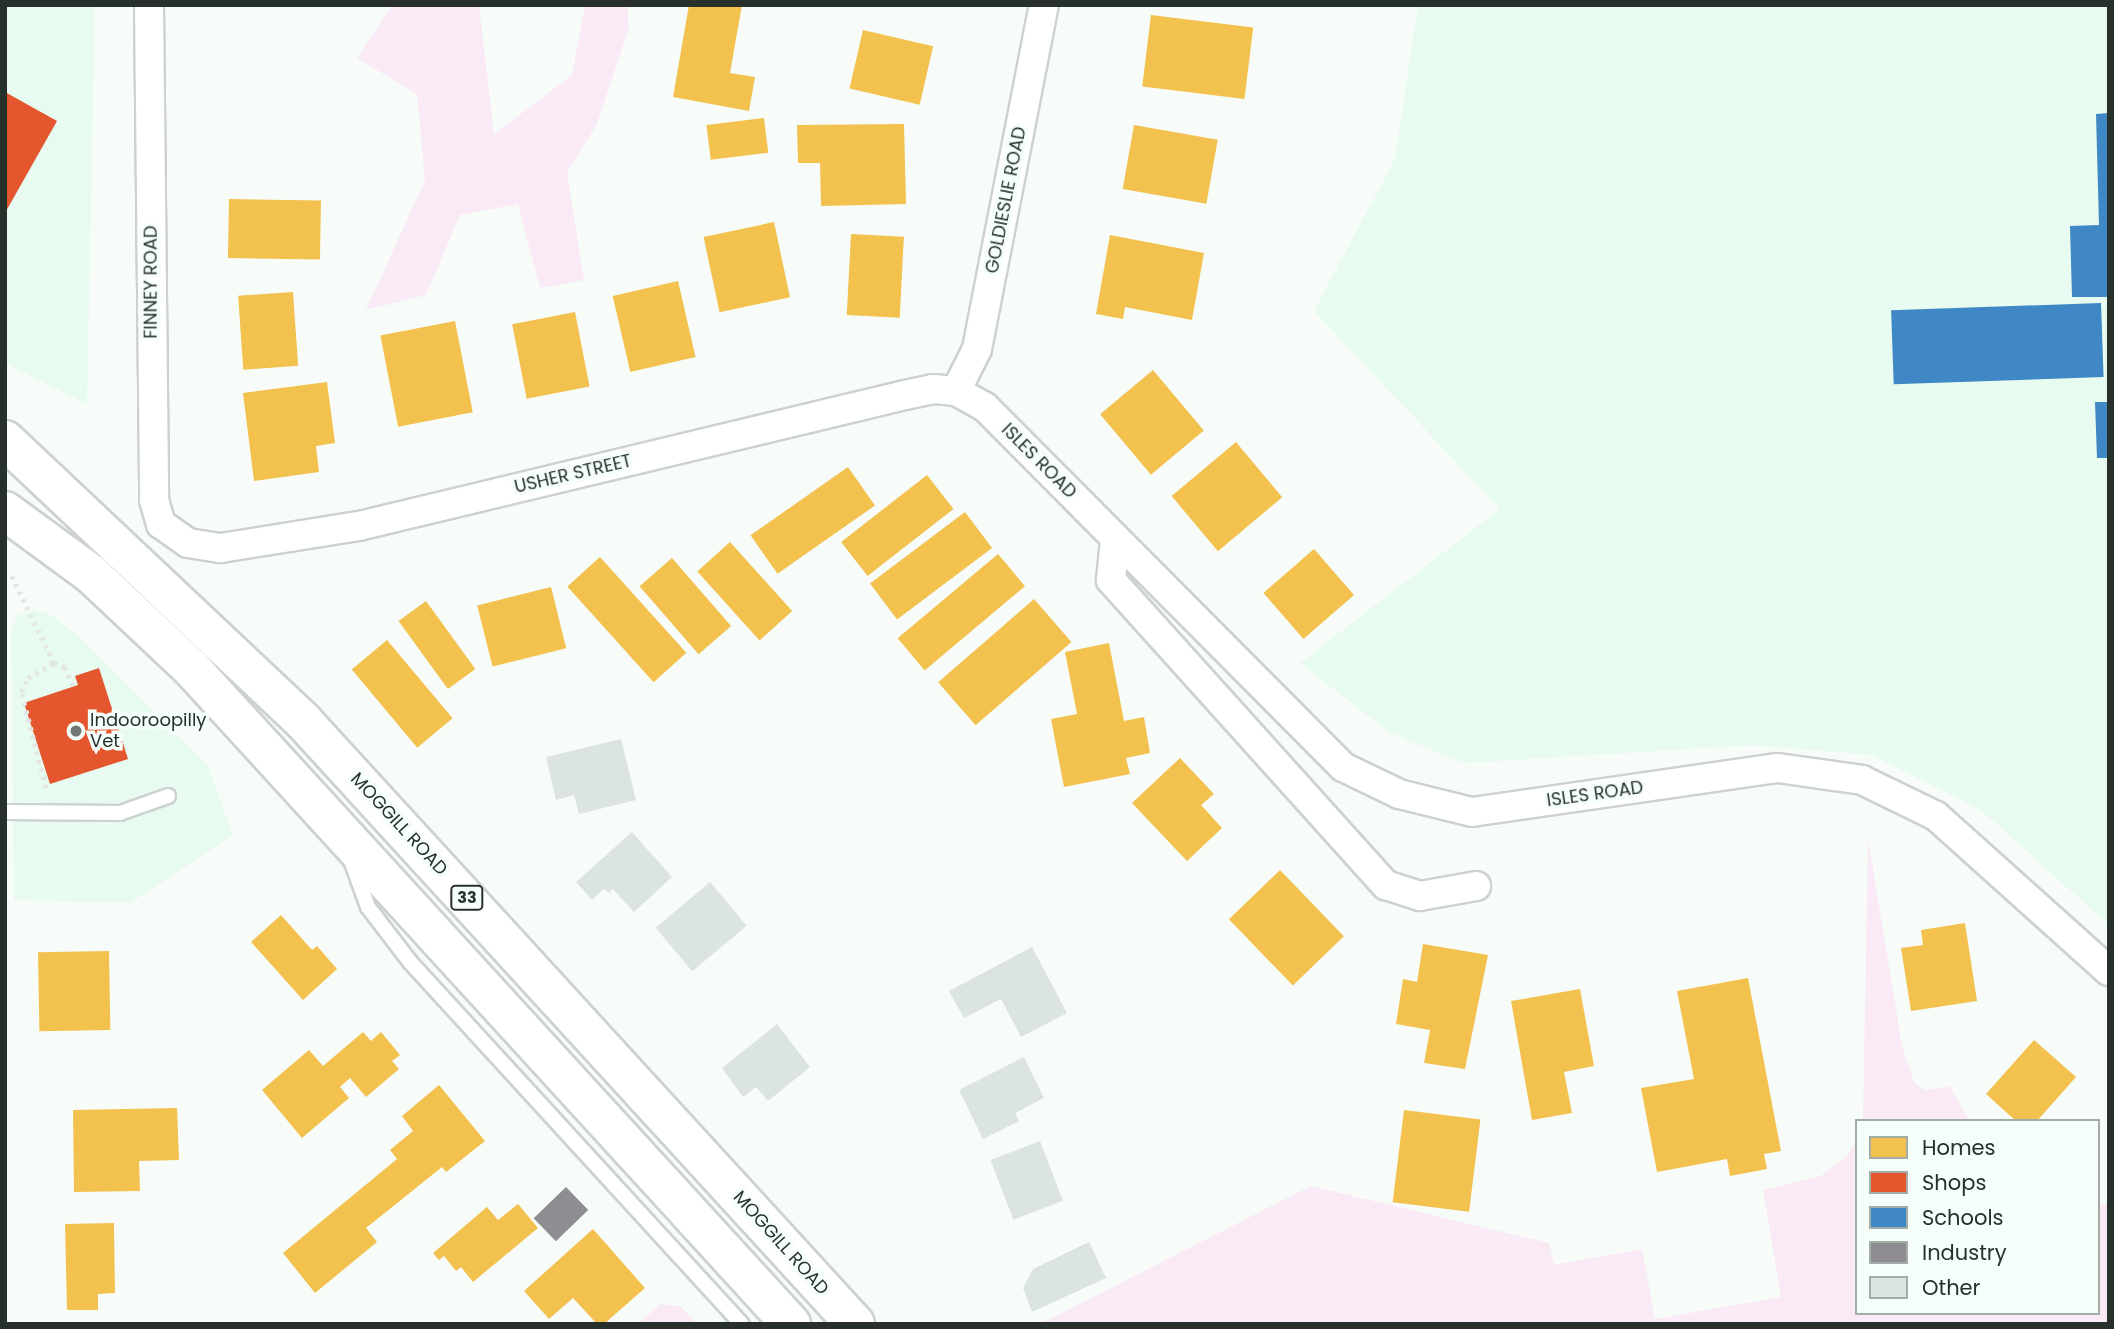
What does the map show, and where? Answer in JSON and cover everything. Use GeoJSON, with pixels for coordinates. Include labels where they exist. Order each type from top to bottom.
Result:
{"type":"FeatureCollection","features":[{"type":"Feature","properties":{"kind":"highway","name":"MOGGILL ROAD"},"geometry":{"type":"LineString","coordinates":[[5,440],[304,722],[855,1324]]}},
{"type":"Feature","properties":{"kind":"highway"},"geometry":{"type":"LineString","coordinates":[[5,511],[91,574],[150,628],[339,830],[791,1324]]}},
{"type":"Feature","properties":{"kind":"street","name":"FINNEY ROAD"},"geometry":{"type":"LineString","coordinates":[[149,5],[154,500],[161,524],[188,543]]}},
{"type":"Feature","properties":{"kind":"street","name":"GOLDIESLIE ROAD"},"geometry":{"type":"LineString","coordinates":[[956,391],[976,349],[1044,5]]}},
{"type":"Feature","properties":{"kind":"street","name":"USHER STREET"},"geometry":{"type":"LineString","coordinates":[[188,543],[220,548],[359,526],[914,393],[956,391]]}},
{"type":"Feature","properties":{"kind":"street","name":"ISLES ROAD"},"geometry":{"type":"LineString","coordinates":[[956,391],[985,407],[1343,767],[1399,794],[1472,812],[1778,768],[1862,780],[1936,816],[2109,971]]}},
{"type":"Feature","properties":{"kind":"street"},"geometry":{"type":"LineString","coordinates":[[1115,539],[1111,580],[1386,885],[1420,896],[1476,886]]}},
{"type":"Feature","properties":{"kind":"lane"},"geometry":{"type":"LineString","coordinates":[[5,812],[120,813],[168,796]]}},
{"type":"Feature","properties":{"kind":"lane"},"geometry":{"type":"LineString","coordinates":[[339,830],[364,901],[393,942],[742,1324]]}},
{"type":"Feature","properties":{"kind":"path"},"geometry":{"type":"LineString","coordinates":[[12,576],[54,663],[65,667],[73,685]]}},
{"type":"Feature","properties":{"kind":"path"},"geometry":{"type":"LineString","coordinates":[[47,813],[47,791],[21,692],[28,678],[54,663]]}},
{"type":"Feature","properties":{"kind":"shaded area"},"geometry":{"type":"Polygon","coordinates":[[[5,5],[95,5],[87,404],[5,363],[5,5]]]}},
{"type":"Feature","properties":{"kind":"shaded area"},"geometry":{"type":"Polygon","coordinates":[[[392,5],[479,5],[494,134],[572,75],[585,5],[627,5],[629,28],[597,124],[567,173],[584,280],[540,288],[518,204],[460,215],[426,295],[366,310],[425,180],[417,94],[357,58],[392,5]]]}},
{"type":"Feature","properties":{"kind":"shaded area"},"geometry":{"type":"Polygon","coordinates":[[[1418,5],[2109,5],[2109,925],[1981,810],[1872,755],[1755,745],[1464,763],[1389,732],[1300,663],[1500,509],[1314,311],[1395,159],[1418,5]]]}},
{"type":"Feature","properties":{"kind":"shaded area"},"geometry":{"type":"Polygon","coordinates":[[[33,610],[48,613],[78,635],[207,764],[233,835],[130,903],[14,900],[11,628],[18,615],[33,610]]]}},
{"type":"Feature","properties":{"kind":"shaded area"},"geometry":{"type":"Polygon","coordinates":[[[1868,838],[1902,1046],[1914,1082],[1925,1090],[1949,1086],[1969,1119],[1863,1119],[1868,838]]]}},
{"type":"Feature","properties":{"kind":"shaded area"},"geometry":{"type":"Polygon","coordinates":[[[1855,1143],[1855,1315],[2100,1315],[2100,1205],[2109,1202],[2109,1324],[1040,1324],[1311,1186],[1549,1243],[1554,1265],[1642,1249],[1655,1319],[1781,1297],[1763,1190],[1821,1176],[1847,1156],[1855,1143]]]}},
{"type":"Feature","properties":{"kind":"shaded area"},"geometry":{"type":"Polygon","coordinates":[[[660,1304],[680,1306],[697,1324],[638,1324],[660,1304]]]}},
{"type":"Feature","properties":{"kind":"building: Homes"},"geometry":{"type":"Polygon","coordinates":[[[689,5],[742,5],[730,73],[755,77],[749,111],[673,97],[689,5]]]}},
{"type":"Feature","properties":{"kind":"building: Homes"},"geometry":{"type":"Polygon","coordinates":[[[1151,15],[1253,28],[1244,99],[1142,86],[1151,15]]]}},
{"type":"Feature","properties":{"kind":"building: Homes"},"geometry":{"type":"Polygon","coordinates":[[[863,30],[933,46],[920,105],[850,88],[863,30]]]}},
{"type":"Feature","properties":{"kind":"building: Homes"},"geometry":{"type":"Polygon","coordinates":[[[764,118],[768,153],[711,160],[706,125],[764,118]]]}},
{"type":"Feature","properties":{"kind":"building: Homes"},"geometry":{"type":"Polygon","coordinates":[[[904,124],[906,204],[821,206],[820,163],[798,163],[797,125],[904,124]]]}},
{"type":"Feature","properties":{"kind":"building: Homes"},"geometry":{"type":"Polygon","coordinates":[[[1134,125],[1218,140],[1206,204],[1123,189],[1134,125]]]}},
{"type":"Feature","properties":{"kind":"building: Homes"},"geometry":{"type":"Polygon","coordinates":[[[229,199],[321,201],[320,260],[228,258],[229,199]]]}},
{"type":"Feature","properties":{"kind":"building: Homes"},"geometry":{"type":"Polygon","coordinates":[[[774,222],[790,297],[720,312],[704,237],[774,222]]]}},
{"type":"Feature","properties":{"kind":"building: Homes"},"geometry":{"type":"Polygon","coordinates":[[[851,234],[904,237],[900,318],[847,315],[851,234]]]}},
{"type":"Feature","properties":{"kind":"building: Homes"},"geometry":{"type":"Polygon","coordinates":[[[1110,235],[1204,253],[1192,320],[1125,307],[1123,319],[1096,314],[1110,235]]]}},
{"type":"Feature","properties":{"kind":"building: Homes"},"geometry":{"type":"Polygon","coordinates":[[[678,281],[696,357],[630,372],[613,296],[678,281]]]}},
{"type":"Feature","properties":{"kind":"building: Homes"},"geometry":{"type":"Polygon","coordinates":[[[293,292],[298,366],[243,370],[238,296],[293,292]]]}},
{"type":"Feature","properties":{"kind":"building: Homes"},"geometry":{"type":"Polygon","coordinates":[[[575,312],[590,387],[527,399],[512,324],[575,312]]]}},
{"type":"Feature","properties":{"kind":"building: Homes"},"geometry":{"type":"Polygon","coordinates":[[[455,321],[473,412],[398,427],[380,336],[455,321]]]}},
{"type":"Feature","properties":{"kind":"building: Homes"},"geometry":{"type":"Polygon","coordinates":[[[1153,370],[1204,431],[1151,475],[1100,414],[1153,370]]]}},
{"type":"Feature","properties":{"kind":"building: Homes"},"geometry":{"type":"Polygon","coordinates":[[[327,382],[335,443],[316,446],[319,472],[254,481],[243,393],[327,382]]]}},
{"type":"Feature","properties":{"kind":"building: Homes"},"geometry":{"type":"Polygon","coordinates":[[[1236,442],[1282,497],[1218,551],[1172,496],[1236,442]]]}},
{"type":"Feature","properties":{"kind":"building: Homes"},"geometry":{"type":"Polygon","coordinates":[[[848,467],[875,506],[777,574],[751,535],[848,467]]]}},
{"type":"Feature","properties":{"kind":"building: Homes"},"geometry":{"type":"Polygon","coordinates":[[[927,475],[953,509],[868,576],[841,542],[927,475]]]}},
{"type":"Feature","properties":{"kind":"building: Homes"},"geometry":{"type":"Polygon","coordinates":[[[965,512],[992,548],[897,620],[870,584],[965,512]]]}},
{"type":"Feature","properties":{"kind":"building: Homes"},"geometry":{"type":"Polygon","coordinates":[[[730,542],[792,611],[760,641],[697,571],[730,542]]]}},
{"type":"Feature","properties":{"kind":"building: Homes"},"geometry":{"type":"Polygon","coordinates":[[[1314,549],[1354,595],[1303,639],[1263,593],[1314,549]]]}},
{"type":"Feature","properties":{"kind":"building: Homes"},"geometry":{"type":"Polygon","coordinates":[[[998,554],[1025,586],[925,670],[898,638],[998,554]]]}},
{"type":"Feature","properties":{"kind":"building: Homes"},"geometry":{"type":"Polygon","coordinates":[[[600,557],[686,653],[654,682],[567,586],[600,557]]]}},
{"type":"Feature","properties":{"kind":"building: Homes"},"geometry":{"type":"Polygon","coordinates":[[[672,558],[731,626],[699,654],[640,586],[672,558]]]}},
{"type":"Feature","properties":{"kind":"building: Homes"},"geometry":{"type":"Polygon","coordinates":[[[551,587],[566,648],[492,667],[477,605],[551,587]]]}},
{"type":"Feature","properties":{"kind":"building: Homes"},"geometry":{"type":"Polygon","coordinates":[[[1034,599],[1071,642],[976,725],[938,682],[1034,599]]]}},
{"type":"Feature","properties":{"kind":"building: Homes"},"geometry":{"type":"Polygon","coordinates":[[[426,601],[475,669],[448,689],[398,621],[426,601]]]}},
{"type":"Feature","properties":{"kind":"building: Homes"},"geometry":{"type":"Polygon","coordinates":[[[387,640],[453,718],[417,748],[352,670],[387,640]]]}},
{"type":"Feature","properties":{"kind":"building: Homes"},"geometry":{"type":"Polygon","coordinates":[[[1109,643],[1124,721],[1144,717],[1150,753],[1126,758],[1130,774],[1064,787],[1051,719],[1077,714],[1065,652],[1109,643]]]}},
{"type":"Feature","properties":{"kind":"building: Homes"},"geometry":{"type":"Polygon","coordinates":[[[1180,758],[1214,794],[1201,805],[1222,828],[1187,861],[1132,803],[1180,758]]]}},
{"type":"Feature","properties":{"kind":"building: Homes"},"geometry":{"type":"Polygon","coordinates":[[[1280,870],[1344,936],[1293,986],[1229,919],[1280,870]]]}},
{"type":"Feature","properties":{"kind":"building: Homes"},"geometry":{"type":"Polygon","coordinates":[[[281,915],[312,950],[317,946],[337,969],[303,1000],[251,942],[281,915]]]}},
{"type":"Feature","properties":{"kind":"building: Homes"},"geometry":{"type":"Polygon","coordinates":[[[1965,923],[1977,1001],[1911,1011],[1901,948],[1923,945],[1921,930],[1965,923]]]}},
{"type":"Feature","properties":{"kind":"building: Homes"},"geometry":{"type":"Polygon","coordinates":[[[1423,944],[1488,955],[1465,1069],[1424,1063],[1430,1030],[1396,1024],[1403,979],[1417,982],[1423,944]]]}},
{"type":"Feature","properties":{"kind":"building: Homes"},"geometry":{"type":"Polygon","coordinates":[[[109,951],[110,1030],[39,1031],[38,952],[109,951]]]}},
{"type":"Feature","properties":{"kind":"building: Homes"},"geometry":{"type":"Polygon","coordinates":[[[1748,978],[1781,1151],[1764,1154],[1767,1169],[1730,1176],[1727,1159],[1657,1172],[1641,1088],[1694,1079],[1677,991],[1748,978]]]}},
{"type":"Feature","properties":{"kind":"building: Homes"},"geometry":{"type":"Polygon","coordinates":[[[1580,989],[1594,1066],[1564,1072],[1572,1113],[1532,1120],[1511,1001],[1580,989]]]}},
{"type":"Feature","properties":{"kind":"building: Homes"},"geometry":{"type":"Polygon","coordinates":[[[363,1032],[371,1041],[381,1032],[400,1055],[392,1061],[399,1069],[366,1097],[350,1078],[340,1087],[349,1098],[302,1138],[262,1090],[309,1050],[323,1066],[363,1032]]]}},
{"type":"Feature","properties":{"kind":"building: Homes"},"geometry":{"type":"Polygon","coordinates":[[[2034,1040],[2076,1077],[2039,1119],[2014,1119],[1986,1094],[2034,1040]]]}},
{"type":"Feature","properties":{"kind":"building: Homes"},"geometry":{"type":"Polygon","coordinates":[[[439,1085],[485,1141],[446,1172],[442,1167],[366,1228],[377,1242],[315,1293],[283,1253],[397,1159],[390,1150],[413,1131],[402,1116],[439,1085]]]}},
{"type":"Feature","properties":{"kind":"building: Homes"},"geometry":{"type":"Polygon","coordinates":[[[177,1108],[179,1160],[139,1161],[140,1191],[74,1192],[73,1110],[177,1108]]]}},
{"type":"Feature","properties":{"kind":"building: Homes"},"geometry":{"type":"Polygon","coordinates":[[[1404,1110],[1480,1119],[1469,1212],[1393,1202],[1404,1110]]]}},
{"type":"Feature","properties":{"kind":"building: Homes"},"geometry":{"type":"Polygon","coordinates":[[[518,1204],[538,1228],[473,1282],[461,1267],[456,1271],[444,1256],[439,1260],[433,1253],[487,1207],[498,1220],[518,1204]]]}},
{"type":"Feature","properties":{"kind":"building: Homes"},"geometry":{"type":"Polygon","coordinates":[[[114,1223],[115,1293],[98,1294],[98,1310],[67,1310],[65,1224],[114,1223]]]}},
{"type":"Feature","properties":{"kind":"building: Homes"},"geometry":{"type":"Polygon","coordinates":[[[593,1229],[645,1288],[604,1324],[597,1324],[573,1298],[549,1319],[524,1291],[593,1229]]]}},
{"type":"Feature","properties":{"kind":"building: Shops"},"geometry":{"type":"Polygon","coordinates":[[[5,92],[57,121],[5,213],[5,92]]]}},
{"type":"Feature","properties":{"kind":"building: Shops","name":"Indooroopilly Vet"},"geometry":{"type":"Polygon","coordinates":[[[99,668],[128,759],[50,784],[24,703],[78,685],[75,676],[99,668]]]}},
{"type":"Feature","properties":{"kind":"building: Schools"},"geometry":{"type":"Polygon","coordinates":[[[2109,113],[2109,297],[2072,297],[2070,226],[2099,225],[2096,114],[2109,113]]]}},
{"type":"Feature","properties":{"kind":"building: Schools"},"geometry":{"type":"Polygon","coordinates":[[[2101,303],[2104,377],[1894,384],[1891,310],[2101,303]]]}},
{"type":"Feature","properties":{"kind":"building: Schools"},"geometry":{"type":"Polygon","coordinates":[[[2095,402],[2109,402],[2109,458],[2097,458],[2095,402]]]}},
{"type":"Feature","properties":{"kind":"building: Industry"},"geometry":{"type":"Polygon","coordinates":[[[566,1187],[588,1210],[556,1241],[534,1218],[566,1187]]]}},
{"type":"Feature","properties":{"kind":"building: Other"},"geometry":{"type":"Polygon","coordinates":[[[621,739],[636,800],[579,814],[574,795],[556,800],[546,757],[621,739]]]}},
{"type":"Feature","properties":{"kind":"building: Other"},"geometry":{"type":"Polygon","coordinates":[[[632,832],[672,877],[634,912],[613,889],[609,893],[604,889],[592,900],[576,882],[632,832]]]}},
{"type":"Feature","properties":{"kind":"building: Other"},"geometry":{"type":"Polygon","coordinates":[[[710,882],[747,926],[692,971],[656,928],[710,882]]]}},
{"type":"Feature","properties":{"kind":"building: Other"},"geometry":{"type":"Polygon","coordinates":[[[1032,947],[1067,1013],[1021,1037],[1001,999],[964,1018],[949,991],[1032,947]]]}},
{"type":"Feature","properties":{"kind":"building: Other"},"geometry":{"type":"Polygon","coordinates":[[[777,1024],[810,1067],[768,1101],[756,1087],[743,1097],[722,1068],[777,1024]]]}},
{"type":"Feature","properties":{"kind":"building: Other"},"geometry":{"type":"Polygon","coordinates":[[[1024,1057],[1044,1098],[1015,1113],[1019,1121],[983,1139],[959,1090],[1024,1057]]]}},
{"type":"Feature","properties":{"kind":"building: Other"},"geometry":{"type":"Polygon","coordinates":[[[1040,1141],[1063,1201],[1013,1220],[991,1160],[1040,1141]]]}},
{"type":"Feature","properties":{"kind":"building: Other"},"geometry":{"type":"Polygon","coordinates":[[[1089,1242],[1106,1278],[1032,1312],[1023,1288],[1033,1269],[1089,1242]]]}},
{"type":"Feature","properties":{"kind":"place","name":"Indooroopilly Vet"},"geometry":{"type":"Point","coordinates":[76,731]}}]}
